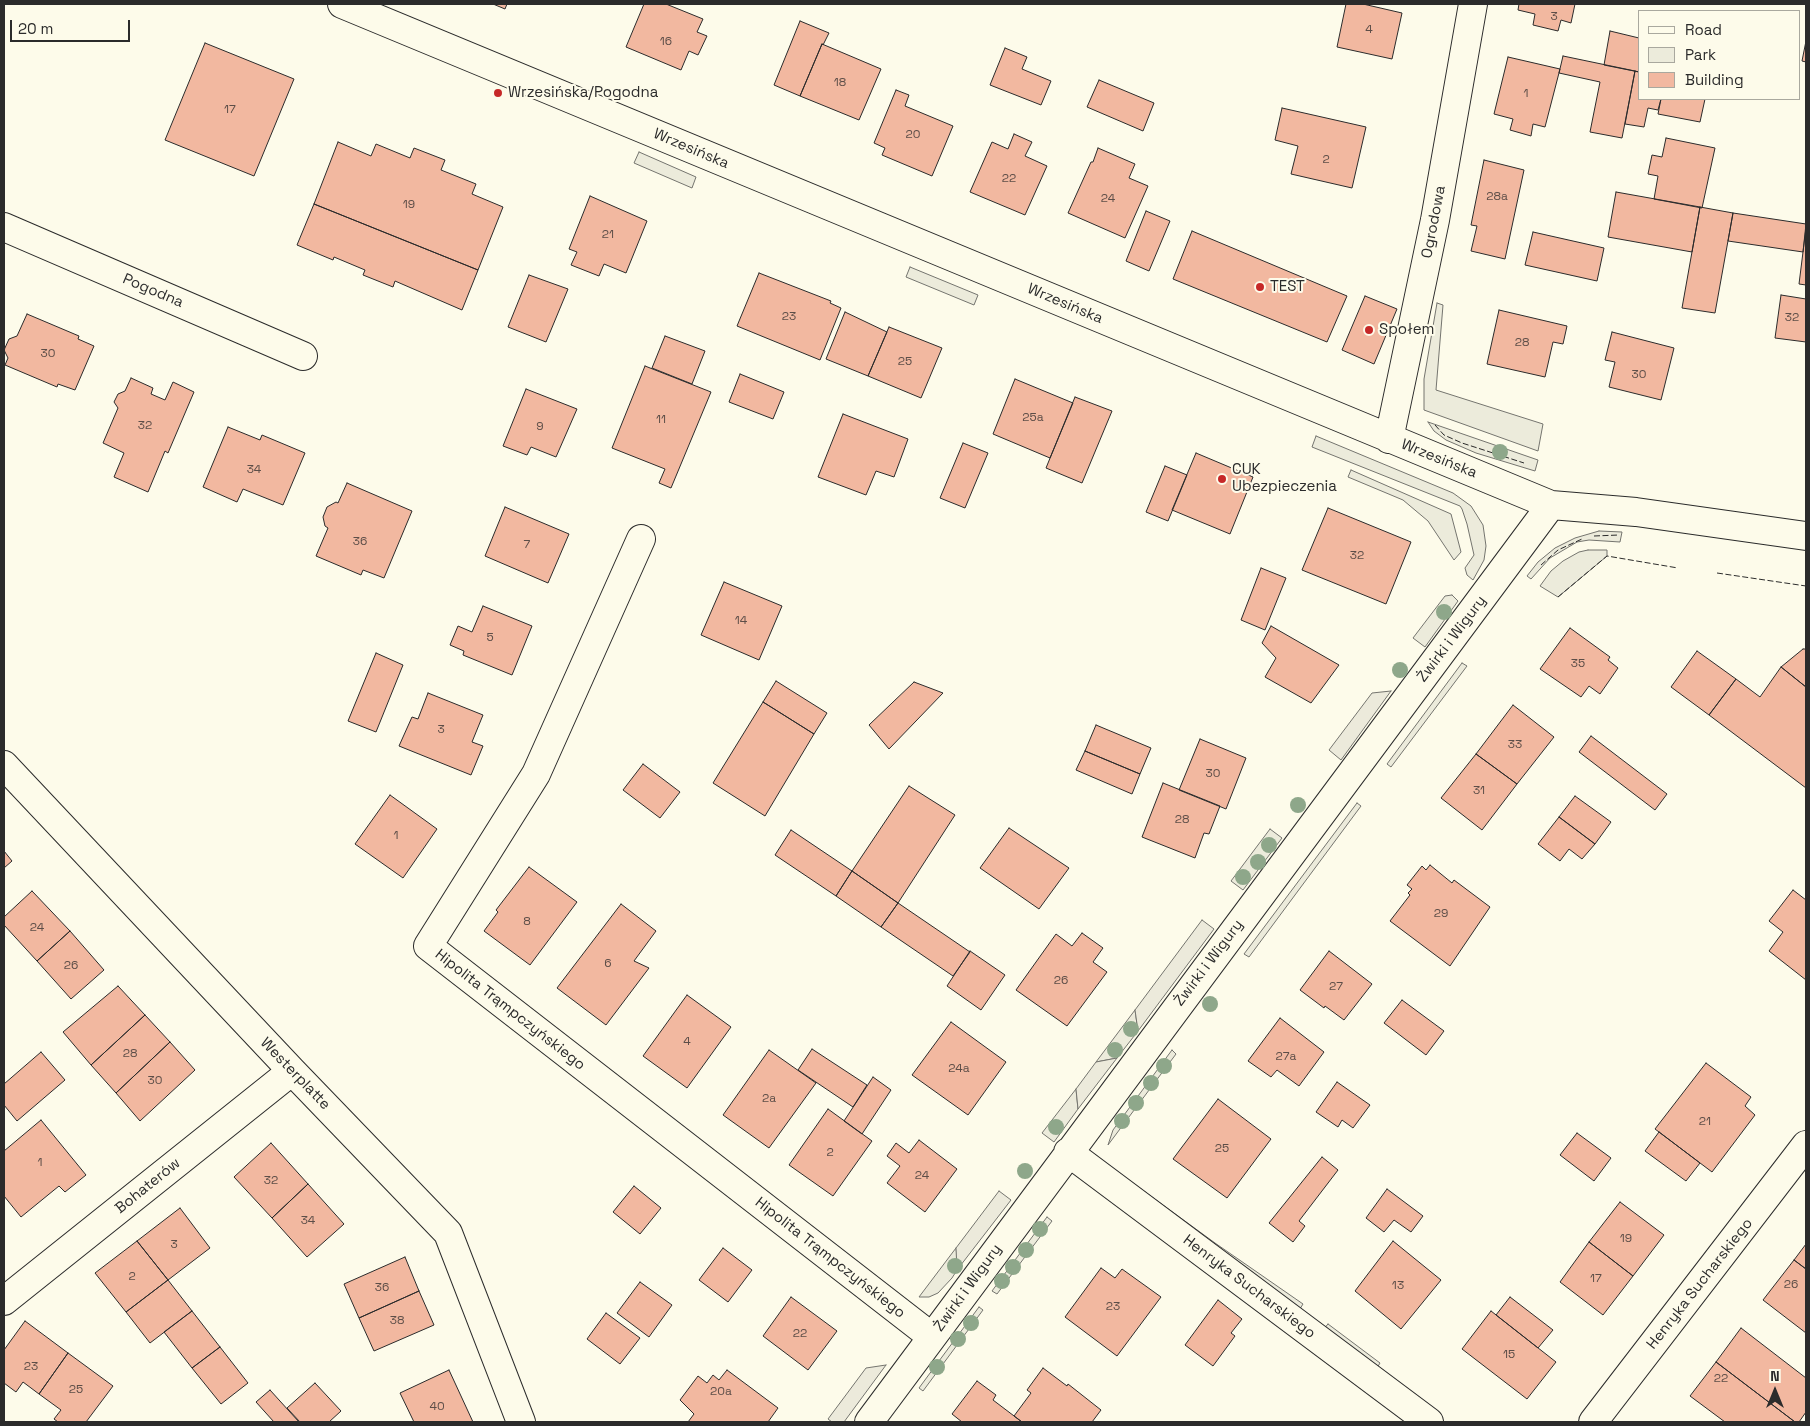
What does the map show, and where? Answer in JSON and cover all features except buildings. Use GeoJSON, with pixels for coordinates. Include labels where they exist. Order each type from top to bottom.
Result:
{"type":"FeatureCollection","features":[{"type":"Feature","properties":{"kind":"street","name":"Wrzesińska"},"geometry":{"type":"LineString","coordinates":[[342,4],[1389,439],[1551,504],[1636,512],[1806,536]]}},
{"type":"Feature","properties":{"kind":"street","name":"Ogrodowa"},"geometry":{"type":"LineString","coordinates":[[1389,439],[1435,220],[1473,4]]}},
{"type":"Feature","properties":{"kind":"street","name":"Pogodna"},"geometry":{"type":"LineString","coordinates":[[4,227],[303,356]]}},
{"type":"Feature","properties":{"kind":"street","name":"Żwirki i Wigury"},"geometry":{"type":"LineString","coordinates":[[868,1422],[1551,504]]}},
{"type":"Feature","properties":{"kind":"street","name":"Hipolita Trąmpczyńskiego"},"geometry":{"type":"LineString","coordinates":[[641,539],[536,774],[428,946],[932,1337]]}},
{"type":"Feature","properties":{"kind":"street","name":"Westerplatte"},"geometry":{"type":"LineString","coordinates":[[4,765],[292,1072],[448,1233],[521,1422]]}},
{"type":"Feature","properties":{"kind":"street","name":"Bohaterów"},"geometry":{"type":"LineString","coordinates":[[4,1301],[292,1072]]}},
{"type":"Feature","properties":{"kind":"street","name":"Henryka Sucharskiego"},"geometry":{"type":"LineString","coordinates":[[1593,1422],[1806,1145]]}},
{"type":"Feature","properties":{"kind":"street","name":"Henryka Sucharskiego"},"geometry":{"type":"LineString","coordinates":[[1068,1152],[1429,1422]]}},
{"type":"Feature","properties":{"kind":"green space"},"geometry":{"type":"Polygon","coordinates":[[[639,152],[696,177],[692,188],[634,163],[639,152]]]}},
{"type":"Feature","properties":{"kind":"green space"},"geometry":{"type":"Polygon","coordinates":[[[910,267],[978,295],[974,305],[906,277],[910,267]]]}},
{"type":"Feature","properties":{"kind":"green space"},"geometry":{"type":"Polygon","coordinates":[[[1437,303],[1443,305],[1436,390],[1543,424],[1538,451],[1424,410],[1424,379],[1437,303]]]}},
{"type":"Feature","properties":{"kind":"green space"},"geometry":{"type":"Polygon","coordinates":[[[1428,422],[1538,460],[1535,471],[1476,453],[1446,440],[1434,431],[1428,422]]]}},
{"type":"Feature","properties":{"kind":"green space"},"geometry":{"type":"Polygon","coordinates":[[[1316,436],[1453,493],[1471,506],[1483,525],[1486,546],[1484,560],[1473,580],[1467,575],[1465,568],[1474,555],[1467,524],[1460,506],[1312,447],[1316,436]]]}},
{"type":"Feature","properties":{"kind":"green space"},"geometry":{"type":"Polygon","coordinates":[[[1351,470],[1451,514],[1461,552],[1454,560],[1428,521],[1403,500],[1348,477],[1351,470]]]}},
{"type":"Feature","properties":{"kind":"green space"},"geometry":{"type":"Polygon","coordinates":[[[1599,531],[1622,532],[1620,542],[1589,540],[1577,542],[1550,558],[1531,579],[1527,576],[1538,562],[1555,548],[1575,538],[1599,531]]]}},
{"type":"Feature","properties":{"kind":"green space"},"geometry":{"type":"Polygon","coordinates":[[[1607,550],[1607,556],[1558,597],[1540,586],[1551,571],[1563,561],[1579,552],[1607,550]]]}},
{"type":"Feature","properties":{"kind":"green space"},"geometry":{"type":"Polygon","coordinates":[[[1452,595],[1458,601],[1425,647],[1413,638],[1445,596],[1452,595]]]}},
{"type":"Feature","properties":{"kind":"green space"},"geometry":{"type":"Polygon","coordinates":[[[1462,663],[1467,666],[1391,767],[1387,764],[1462,663]]]}},
{"type":"Feature","properties":{"kind":"green space"},"geometry":{"type":"Polygon","coordinates":[[[1357,803],[1361,806],[1249,957],[1244,954],[1357,803]]]}},
{"type":"Feature","properties":{"kind":"green space"},"geometry":{"type":"Polygon","coordinates":[[[1270,829],[1282,838],[1243,890],[1231,881],[1270,829]]]}},
{"type":"Feature","properties":{"kind":"green space"},"geometry":{"type":"Polygon","coordinates":[[[1135,1010],[1138,1031],[1117,1058],[1096,1062],[1135,1010]]]}},
{"type":"Feature","properties":{"kind":"green space"},"geometry":{"type":"Polygon","coordinates":[[[1172,1050],[1176,1054],[1108,1145],[1113,1130],[1172,1050]]]}},
{"type":"Feature","properties":{"kind":"green space"},"geometry":{"type":"Polygon","coordinates":[[[1076,1089],[1078,1109],[1054,1142],[1042,1133],[1076,1089]]]}},
{"type":"Feature","properties":{"kind":"green space"},"geometry":{"type":"Polygon","coordinates":[[[1130,1181],[1303,1304],[1298,1312],[1128,1183],[1130,1181]]]}},
{"type":"Feature","properties":{"kind":"green space"},"geometry":{"type":"Polygon","coordinates":[[[1047,1217],[1052,1221],[997,1294],[992,1291],[1047,1217]]]}},
{"type":"Feature","properties":{"kind":"green space"},"geometry":{"type":"Polygon","coordinates":[[[956,1248],[958,1265],[952,1278],[938,1293],[929,1297],[919,1297],[956,1248]]]}},
{"type":"Feature","properties":{"kind":"green space"},"geometry":{"type":"Polygon","coordinates":[[[979,1307],[983,1310],[923,1391],[919,1388],[979,1307]]]}},
{"type":"Feature","properties":{"kind":"green space"},"geometry":{"type":"Polygon","coordinates":[[[1328,1324],[1380,1363],[1375,1371],[1322,1331],[1328,1324]]]}},
{"type":"Feature","properties":{"kind":"shaded area"},"geometry":{"type":"Polygon","coordinates":[[[1391,691],[1341,760],[1329,750],[1372,693],[1391,691]]]}},
{"type":"Feature","properties":{"kind":"shaded area"},"geometry":{"type":"Polygon","coordinates":[[[1202,920],[1214,929],[1138,1031],[1135,1010],[1202,920]]]}},
{"type":"Feature","properties":{"kind":"shaded area"},"geometry":{"type":"Polygon","coordinates":[[[1117,1058],[1078,1109],[1076,1089],[1096,1062],[1117,1058]]]}},
{"type":"Feature","properties":{"kind":"shaded area"},"geometry":{"type":"Polygon","coordinates":[[[999,1191],[1011,1200],[957,1270],[956,1248],[999,1191]]]}},
{"type":"Feature","properties":{"kind":"shaded area"},"geometry":{"type":"Polygon","coordinates":[[[886,1365],[844,1422],[832,1422],[828,1419],[866,1368],[886,1365]]]}},
{"type":"Feature","properties":{"kind":"fence"},"geometry":{"type":"LineString","coordinates":[[1435,425],[1444,435],[1462,443],[1524,463]]}},
{"type":"Feature","properties":{"kind":"fence"},"geometry":{"type":"LineString","coordinates":[[1594,536],[1619,535]]}},
{"type":"Feature","properties":{"kind":"fence"},"geometry":{"type":"LineString","coordinates":[[1541,565],[1558,550],[1582,539]]}},
{"type":"Feature","properties":{"kind":"fence"},"geometry":{"type":"LineString","coordinates":[[1558,597],[1607,556],[1678,568]]}},
{"type":"Feature","properties":{"kind":"fence"},"geometry":{"type":"LineString","coordinates":[[1717,573],[1806,586]]}},
{"type":"Feature","properties":{"kind":"place","name":"Wrzesińska/Pogodna"},"geometry":{"type":"Point","coordinates":[498,93]}},
{"type":"Feature","properties":{"kind":"place","name":"TEST"},"geometry":{"type":"Point","coordinates":[1260,287]}},
{"type":"Feature","properties":{"kind":"place","name":"Społem"},"geometry":{"type":"Point","coordinates":[1369,330]}},
{"type":"Feature","properties":{"kind":"place","name":"CUK Ubezpieczenia"},"geometry":{"type":"Point","coordinates":[1222,479]}}]}
